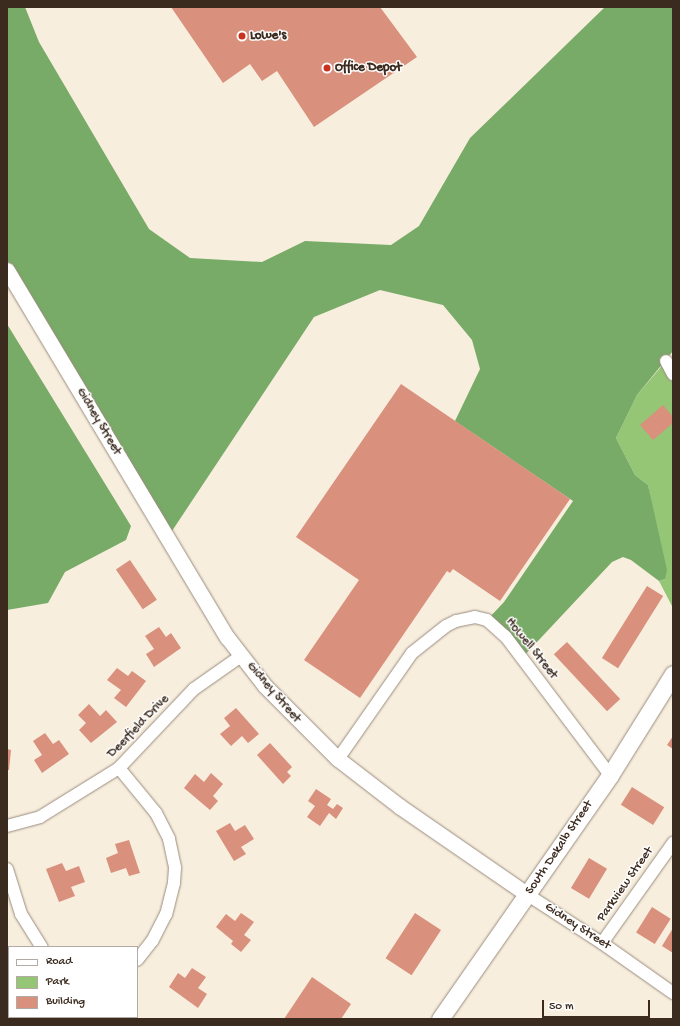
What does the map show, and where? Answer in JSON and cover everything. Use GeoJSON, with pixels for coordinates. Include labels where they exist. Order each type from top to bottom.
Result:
{"type":"FeatureCollection","features":[{"type":"Feature","properties":{"kind":"main road","name":"South Dekalb Street"},"geometry":{"type":"LineString","coordinates":[[440,1019],[528,895],[610,774],[673,674]]}},
{"type":"Feature","properties":{"kind":"street","name":"Gidney Street"},"geometry":{"type":"LineString","coordinates":[[7,270],[241,656],[283,706],[338,759],[399,806],[528,895],[602,943],[673,993]]}},
{"type":"Feature","properties":{"kind":"street"},"geometry":{"type":"LineString","coordinates":[[666,361],[673,374]]}},
{"type":"Feature","properties":{"kind":"street","name":"Howell Street"},"geometry":{"type":"LineString","coordinates":[[338,759],[412,653],[446,626],[456,621],[475,617],[487,620],[506,637],[610,774]]}},
{"type":"Feature","properties":{"kind":"street","name":"Deerfield Drive"},"geometry":{"type":"LineString","coordinates":[[7,826],[40,817],[119,768],[194,690],[241,656]]}},
{"type":"Feature","properties":{"kind":"street"},"geometry":{"type":"LineString","coordinates":[[119,768],[143,795],[160,819],[169,839],[174,868],[174,883],[166,914],[152,941],[138,959]]}},
{"type":"Feature","properties":{"kind":"street","name":"Parkview Street"},"geometry":{"type":"LineString","coordinates":[[602,943],[673,843]]}},
{"type":"Feature","properties":{"kind":"street"},"geometry":{"type":"LineString","coordinates":[[7,869],[21,914],[41,946]]}},
{"type":"Feature","properties":{"kind":"green space"},"geometry":{"type":"Polygon","coordinates":[[[7,7],[25,7],[39,42],[149,229],[190,258],[262,262],[305,241],[391,245],[419,226],[470,138],[605,7],[673,7],[673,351],[637,395],[616,438],[635,475],[648,485],[667,570],[665,579],[659,581],[631,560],[623,557],[612,562],[522,658],[487,620],[504,602],[573,501],[455,421],[480,369],[472,340],[443,305],[380,290],[314,317],[168,537],[7,271],[7,7]]]}},
{"type":"Feature","properties":{"kind":"green space"},"geometry":{"type":"Polygon","coordinates":[[[7,324],[131,526],[126,540],[65,572],[48,603],[7,610],[7,324]]]}},
{"type":"Feature","properties":{"kind":"green space"},"geometry":{"type":"Polygon","coordinates":[[[666,361],[673,374],[673,608],[659,581],[665,579],[648,485],[635,475],[616,438],[637,395],[666,361]]]}},
{"type":"Feature","properties":{"kind":"building","name":"Office Depot"},"geometry":{"type":"Polygon","coordinates":[[[171,7],[380,7],[417,57],[314,127],[277,71],[262,81],[250,64],[223,83],[171,7]]]}},
{"type":"Feature","properties":{"kind":"building"},"geometry":{"type":"Polygon","coordinates":[[[401,384],[570,499],[500,601],[453,569],[450,573],[447,571],[360,698],[304,660],[359,580],[296,537],[401,384]]]}},
{"type":"Feature","properties":{"kind":"building"},"geometry":{"type":"Polygon","coordinates":[[[663,405],[673,417],[673,423],[653,440],[640,425],[663,405]]]}},
{"type":"Feature","properties":{"kind":"building"},"geometry":{"type":"Polygon","coordinates":[[[130,560],[157,600],[143,609],[116,570],[130,560]]]}},
{"type":"Feature","properties":{"kind":"building"},"geometry":{"type":"Polygon","coordinates":[[[647,586],[663,596],[618,668],[602,658],[647,586]]]}},
{"type":"Feature","properties":{"kind":"building"},"geometry":{"type":"Polygon","coordinates":[[[159,627],[166,637],[171,633],[181,648],[154,667],[146,654],[154,649],[145,636],[159,627]]]}},
{"type":"Feature","properties":{"kind":"building"},"geometry":{"type":"Polygon","coordinates":[[[567,642],[620,699],[607,711],[554,654],[567,642]]]}},
{"type":"Feature","properties":{"kind":"building"},"geometry":{"type":"Polygon","coordinates":[[[117,668],[128,676],[132,671],[146,681],[126,707],[114,698],[121,690],[107,680],[117,668]]]}},
{"type":"Feature","properties":{"kind":"building"},"geometry":{"type":"Polygon","coordinates":[[[89,704],[100,716],[106,710],[117,722],[91,743],[79,730],[86,723],[78,715],[89,704]]]}},
{"type":"Feature","properties":{"kind":"building"},"geometry":{"type":"Polygon","coordinates":[[[236,708],[259,734],[248,743],[242,736],[231,746],[220,734],[230,726],[224,718],[236,708]]]}},
{"type":"Feature","properties":{"kind":"building"},"geometry":{"type":"Polygon","coordinates":[[[45,733],[53,744],[59,740],[69,754],[42,773],[34,760],[42,755],[33,741],[45,733]]]}},
{"type":"Feature","properties":{"kind":"building"},"geometry":{"type":"Polygon","coordinates":[[[673,736],[673,749],[667,745],[673,736]]]}},
{"type":"Feature","properties":{"kind":"building"},"geometry":{"type":"Polygon","coordinates":[[[270,743],[292,767],[287,772],[291,776],[283,784],[257,755],[270,743]]]}},
{"type":"Feature","properties":{"kind":"building"},"geometry":{"type":"Polygon","coordinates":[[[7,749],[11,750],[9,770],[7,770],[7,749]]]}},
{"type":"Feature","properties":{"kind":"building"},"geometry":{"type":"Polygon","coordinates":[[[211,773],[223,784],[213,796],[218,801],[210,810],[184,788],[195,774],[204,782],[211,773]]]}},
{"type":"Feature","properties":{"kind":"building"},"geometry":{"type":"Polygon","coordinates":[[[632,787],[664,807],[653,825],[621,805],[632,787]]]}},
{"type":"Feature","properties":{"kind":"building"},"geometry":{"type":"Polygon","coordinates":[[[316,789],[331,799],[327,805],[333,809],[337,804],[343,808],[336,819],[329,813],[320,826],[307,817],[315,806],[308,801],[316,789]]]}},
{"type":"Feature","properties":{"kind":"building"},"geometry":{"type":"Polygon","coordinates":[[[230,823],[235,831],[245,825],[254,839],[241,847],[246,854],[234,861],[216,831],[230,823]]]}},
{"type":"Feature","properties":{"kind":"building"},"geometry":{"type":"Polygon","coordinates":[[[129,840],[140,873],[129,876],[126,868],[111,873],[106,858],[118,853],[115,844],[129,840]]]}},
{"type":"Feature","properties":{"kind":"building"},"geometry":{"type":"Polygon","coordinates":[[[589,858],[607,869],[589,899],[571,888],[589,858]]]}},
{"type":"Feature","properties":{"kind":"building"},"geometry":{"type":"Polygon","coordinates":[[[62,863],[66,871],[79,866],[85,882],[71,887],[75,896],[59,902],[46,869],[62,863]]]}},
{"type":"Feature","properties":{"kind":"building"},"geometry":{"type":"Polygon","coordinates":[[[652,907],[671,919],[655,944],[636,932],[652,907]]]}},
{"type":"Feature","properties":{"kind":"building"},"geometry":{"type":"Polygon","coordinates":[[[241,913],[254,922],[244,935],[251,940],[241,952],[231,944],[233,941],[216,927],[226,914],[235,921],[241,913]]]}},
{"type":"Feature","properties":{"kind":"building"},"geometry":{"type":"Polygon","coordinates":[[[415,913],[441,930],[412,975],[386,958],[415,913]]]}},
{"type":"Feature","properties":{"kind":"building"},"geometry":{"type":"Polygon","coordinates":[[[673,928],[673,953],[662,946],[673,928]]]}},
{"type":"Feature","properties":{"kind":"building"},"geometry":{"type":"Polygon","coordinates":[[[7,961],[8,982],[7,980],[7,961]]]}},
{"type":"Feature","properties":{"kind":"building"},"geometry":{"type":"Polygon","coordinates":[[[192,968],[206,977],[198,988],[207,994],[198,1008],[169,987],[178,973],[185,978],[192,968]]]}},
{"type":"Feature","properties":{"kind":"building"},"geometry":{"type":"Polygon","coordinates":[[[312,977],[351,1004],[341,1019],[284,1019],[312,977]]]}},
{"type":"Feature","properties":{"kind":"building"},"geometry":{"type":"Polygon","coordinates":[[[42,1018],[79,1019],[44,1019],[42,1018]]]}},
{"type":"Feature","properties":{"kind":"place","name":"Lowe's"},"geometry":{"type":"Point","coordinates":[242,36]}},
{"type":"Feature","properties":{"kind":"place","name":"Office Depot"},"geometry":{"type":"Point","coordinates":[327,68]}}]}
